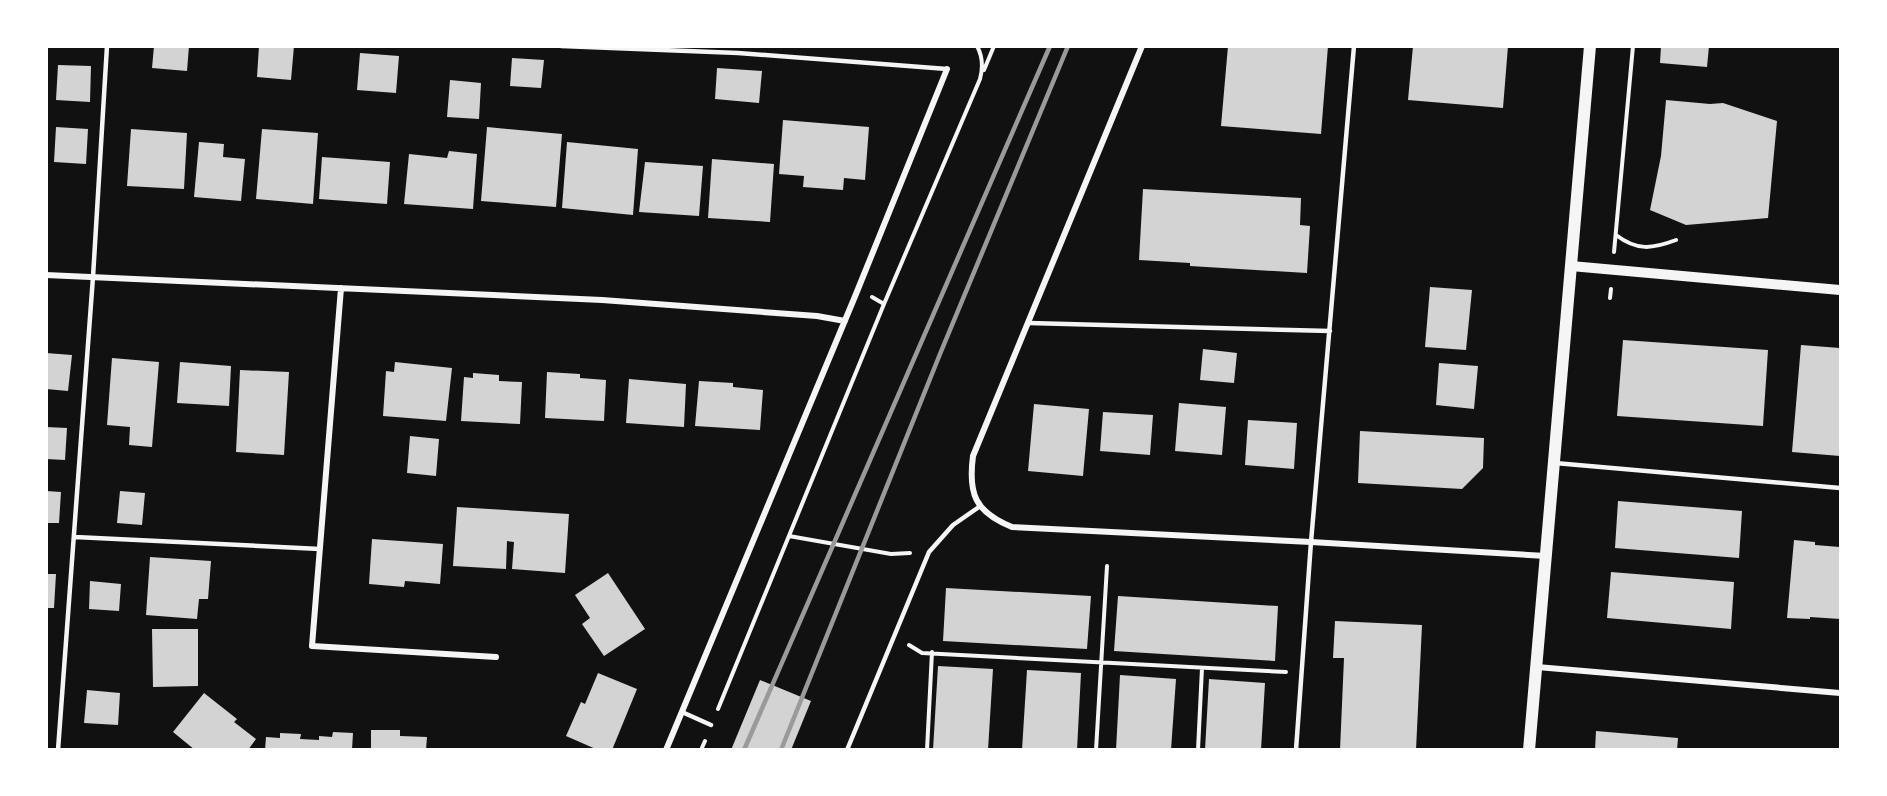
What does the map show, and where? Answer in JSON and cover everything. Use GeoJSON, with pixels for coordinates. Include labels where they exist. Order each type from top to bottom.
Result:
{"type":"FeatureCollection","features":[{"type":"Feature","properties":{"kind":"main road"},"geometry":{"type":"LineString","coordinates":[[1529,750],[1590,46]]}},
{"type":"Feature","properties":{"kind":"street"},"geometry":{"type":"LineString","coordinates":[[1142,46],[973,456],[971,471],[979,507],[994,520],[1012,527],[1546,556]]}},
{"type":"Feature","properties":{"kind":"street"},"geometry":{"type":"LineString","coordinates":[[666,750],[845,321],[947,69]]}},
{"type":"Feature","properties":{"kind":"street"},"geometry":{"type":"LineString","coordinates":[[1571,266],[1840,290]]}},
{"type":"Feature","properties":{"kind":"street"},"geometry":{"type":"LineString","coordinates":[[46,275],[602,300],[817,316],[845,321]]}},
{"type":"Feature","properties":{"kind":"street"},"geometry":{"type":"LineString","coordinates":[[340,288],[312,646],[496,657]]}},
{"type":"Feature","properties":{"kind":"street"},"geometry":{"type":"LineString","coordinates":[[1537,668],[1840,693]]}},
{"type":"Feature","properties":{"kind":"lane"},"geometry":{"type":"LineString","coordinates":[[58,750],[75,537],[107,46]]}},
{"type":"Feature","properties":{"kind":"lane"},"geometry":{"type":"LineString","coordinates":[[561,46],[738,53],[947,69]]}},
{"type":"Feature","properties":{"kind":"lane"},"geometry":{"type":"LineString","coordinates":[[1296,750],[1311,542],[1354,46]]}},
{"type":"Feature","properties":{"kind":"lane"},"geometry":{"type":"LineString","coordinates":[[1029,323],[1330,331]]}},
{"type":"Feature","properties":{"kind":"lane"},"geometry":{"type":"LineString","coordinates":[[1555,463],[1840,488]]}},
{"type":"Feature","properties":{"kind":"lane"},"geometry":{"type":"LineString","coordinates":[[847,750],[929,552],[953,525],[979,507]]}},
{"type":"Feature","properties":{"kind":"lane"},"geometry":{"type":"LineString","coordinates":[[75,537],[320,549]]}},
{"type":"Feature","properties":{"kind":"lane"},"geometry":{"type":"LineString","coordinates":[[682,712],[711,725]]}},
{"type":"Feature","properties":{"kind":"path"},"geometry":{"type":"LineString","coordinates":[[977,46],[982,68],[980,79]]}},
{"type":"Feature","properties":{"kind":"path"},"geometry":{"type":"LineString","coordinates":[[701,750],[884,304],[994,46]]}},
{"type":"Feature","properties":{"kind":"path"},"geometry":{"type":"LineString","coordinates":[[1633,46],[1616,234],[1635,246],[1658,246],[1676,240]]}},
{"type":"Feature","properties":{"kind":"path"},"geometry":{"type":"LineString","coordinates":[[789,536],[891,554],[929,552]]}},
{"type":"Feature","properties":{"kind":"path"},"geometry":{"type":"LineString","coordinates":[[1096,750],[1107,566]]}},
{"type":"Feature","properties":{"kind":"path"},"geometry":{"type":"LineString","coordinates":[[908,645],[922,653],[1286,672]]}},
{"type":"Feature","properties":{"kind":"path"},"geometry":{"type":"LineString","coordinates":[[927,750],[932,652]]}},
{"type":"Feature","properties":{"kind":"path"},"geometry":{"type":"LineString","coordinates":[[1198,750],[1202,668]]}},
{"type":"Feature","properties":{"kind":"building"},"geometry":{"type":"Polygon","coordinates":[[[154,46],[189,46],[187,71],[152,68],[154,46]]]}},
{"type":"Feature","properties":{"kind":"building"},"geometry":{"type":"Polygon","coordinates":[[[259,46],[294,46],[291,80],[257,77],[259,46]]]}},
{"type":"Feature","properties":{"kind":"building"},"geometry":{"type":"Polygon","coordinates":[[[1228,46],[1328,46],[1321,134],[1221,126],[1228,46]]]}},
{"type":"Feature","properties":{"kind":"building"},"geometry":{"type":"Polygon","coordinates":[[[1413,46],[1508,46],[1503,108],[1408,100],[1413,46]]]}},
{"type":"Feature","properties":{"kind":"building"},"geometry":{"type":"Polygon","coordinates":[[[1661,46],[1709,46],[1707,67],[1660,63],[1661,46]]]}},
{"type":"Feature","properties":{"kind":"building"},"geometry":{"type":"Polygon","coordinates":[[[360,53],[399,56],[396,93],[357,90],[360,53]]]}},
{"type":"Feature","properties":{"kind":"building"},"geometry":{"type":"Polygon","coordinates":[[[512,58],[544,60],[541,88],[510,86],[512,58]]]}},
{"type":"Feature","properties":{"kind":"building"},"geometry":{"type":"Polygon","coordinates":[[[58,65],[91,66],[90,102],[56,100],[58,65]]]}},
{"type":"Feature","properties":{"kind":"building"},"geometry":{"type":"Polygon","coordinates":[[[717,68],[762,71],[759,103],[715,99],[717,68]]]}},
{"type":"Feature","properties":{"kind":"building"},"geometry":{"type":"Polygon","coordinates":[[[450,80],[481,83],[479,119],[447,117],[450,80]]]}},
{"type":"Feature","properties":{"kind":"building"},"geometry":{"type":"Polygon","coordinates":[[[1666,100],[1723,103],[1777,121],[1768,218],[1686,225],[1650,210],[1661,156],[1666,100]]]}},
{"type":"Feature","properties":{"kind":"building"},"geometry":{"type":"Polygon","coordinates":[[[783,120],[869,127],[865,180],[844,178],[843,190],[803,187],[804,176],[779,174],[783,120]]]}},
{"type":"Feature","properties":{"kind":"building"},"geometry":{"type":"Polygon","coordinates":[[[56,127],[88,129],[86,164],[54,162],[56,127]]]}},
{"type":"Feature","properties":{"kind":"building"},"geometry":{"type":"Polygon","coordinates":[[[487,127],[562,134],[556,207],[481,201],[487,127]]]}},
{"type":"Feature","properties":{"kind":"building"},"geometry":{"type":"Polygon","coordinates":[[[131,129],[187,133],[184,189],[127,186],[131,129]]]}},
{"type":"Feature","properties":{"kind":"building"},"geometry":{"type":"Polygon","coordinates":[[[262,129],[318,133],[313,204],[256,199],[262,129]]]}},
{"type":"Feature","properties":{"kind":"building"},"geometry":{"type":"Polygon","coordinates":[[[199,142],[224,144],[223,157],[245,159],[241,201],[194,197],[199,142]]]}},
{"type":"Feature","properties":{"kind":"building"},"geometry":{"type":"Polygon","coordinates":[[[567,142],[638,149],[633,215],[562,208],[567,142]]]}},
{"type":"Feature","properties":{"kind":"building"},"geometry":{"type":"Polygon","coordinates":[[[449,151],[477,154],[473,209],[404,204],[409,154],[447,158],[449,151]]]}},
{"type":"Feature","properties":{"kind":"building"},"geometry":{"type":"Polygon","coordinates":[[[322,157],[390,162],[387,204],[319,199],[322,157]]]}},
{"type":"Feature","properties":{"kind":"building"},"geometry":{"type":"Polygon","coordinates":[[[712,159],[774,164],[770,222],[708,218],[712,159]]]}},
{"type":"Feature","properties":{"kind":"building"},"geometry":{"type":"Polygon","coordinates":[[[645,162],[703,166],[699,216],[639,212],[645,162]]]}},
{"type":"Feature","properties":{"kind":"building"},"geometry":{"type":"Polygon","coordinates":[[[1143,189],[1301,198],[1300,225],[1310,226],[1307,273],[1190,266],[1190,263],[1139,260],[1143,189]]]}},
{"type":"Feature","properties":{"kind":"building"},"geometry":{"type":"Polygon","coordinates":[[[1430,287],[1472,290],[1466,350],[1425,347],[1430,287]]]}},
{"type":"Feature","properties":{"kind":"building"},"geometry":{"type":"Polygon","coordinates":[[[1623,340],[1768,350],[1763,426],[1617,416],[1623,340]]]}},
{"type":"Feature","properties":{"kind":"building"},"geometry":{"type":"Polygon","coordinates":[[[1801,345],[1840,348],[1840,456],[1792,452],[1801,345]]]}},
{"type":"Feature","properties":{"kind":"building"},"geometry":{"type":"Polygon","coordinates":[[[1203,349],[1237,353],[1234,383],[1200,380],[1203,349]]]}},
{"type":"Feature","properties":{"kind":"building"},"geometry":{"type":"Polygon","coordinates":[[[46,353],[72,355],[68,391],[46,389],[46,353]]]}},
{"type":"Feature","properties":{"kind":"building"},"geometry":{"type":"Polygon","coordinates":[[[112,358],[159,362],[152,447],[129,445],[130,427],[107,425],[112,358]]]}},
{"type":"Feature","properties":{"kind":"building"},"geometry":{"type":"Polygon","coordinates":[[[180,362],[231,366],[229,406],[177,403],[180,362]]]}},
{"type":"Feature","properties":{"kind":"building"},"geometry":{"type":"Polygon","coordinates":[[[395,362],[452,368],[446,421],[383,416],[386,371],[394,372],[395,362]]]}},
{"type":"Feature","properties":{"kind":"building"},"geometry":{"type":"Polygon","coordinates":[[[1439,363],[1478,366],[1474,409],[1436,405],[1439,363]]]}},
{"type":"Feature","properties":{"kind":"building"},"geometry":{"type":"Polygon","coordinates":[[[240,370],[289,372],[284,455],[236,452],[240,370]]]}},
{"type":"Feature","properties":{"kind":"building"},"geometry":{"type":"Polygon","coordinates":[[[547,372],[580,374],[580,378],[606,380],[604,421],[545,418],[547,372]]]}},
{"type":"Feature","properties":{"kind":"building"},"geometry":{"type":"Polygon","coordinates":[[[473,373],[499,375],[499,381],[522,382],[520,424],[461,421],[464,377],[473,378],[473,373]]]}},
{"type":"Feature","properties":{"kind":"building"},"geometry":{"type":"Polygon","coordinates":[[[629,379],[686,384],[684,427],[626,423],[629,379]]]}},
{"type":"Feature","properties":{"kind":"building"},"geometry":{"type":"Polygon","coordinates":[[[699,381],[733,383],[733,387],[763,390],[760,430],[695,426],[699,381]]]}},
{"type":"Feature","properties":{"kind":"building"},"geometry":{"type":"Polygon","coordinates":[[[1179,403],[1226,407],[1222,455],[1175,451],[1179,403]]]}},
{"type":"Feature","properties":{"kind":"building"},"geometry":{"type":"Polygon","coordinates":[[[1034,404],[1089,409],[1083,476],[1028,471],[1034,404]]]}},
{"type":"Feature","properties":{"kind":"building"},"geometry":{"type":"Polygon","coordinates":[[[1103,412],[1153,415],[1150,455],[1100,451],[1103,412]]]}},
{"type":"Feature","properties":{"kind":"building"},"geometry":{"type":"Polygon","coordinates":[[[1248,420],[1297,423],[1294,469],[1245,465],[1248,420]]]}},
{"type":"Feature","properties":{"kind":"building"},"geometry":{"type":"Polygon","coordinates":[[[46,427],[67,428],[65,460],[46,459],[46,427]]]}},
{"type":"Feature","properties":{"kind":"building"},"geometry":{"type":"Polygon","coordinates":[[[1360,431],[1484,438],[1483,468],[1462,489],[1358,483],[1360,431]]]}},
{"type":"Feature","properties":{"kind":"building"},"geometry":{"type":"Polygon","coordinates":[[[410,436],[439,439],[436,476],[407,473],[410,436]]]}},
{"type":"Feature","properties":{"kind":"building"},"geometry":{"type":"Polygon","coordinates":[[[46,491],[61,492],[59,523],[46,523],[46,491]]]}},
{"type":"Feature","properties":{"kind":"building"},"geometry":{"type":"Polygon","coordinates":[[[120,491],[145,493],[142,525],[117,523],[120,491]]]}},
{"type":"Feature","properties":{"kind":"building"},"geometry":{"type":"Polygon","coordinates":[[[1618,501],[1742,511],[1739,558],[1615,548],[1618,501]]]}},
{"type":"Feature","properties":{"kind":"building"},"geometry":{"type":"Polygon","coordinates":[[[457,507],[569,514],[565,573],[512,569],[514,542],[507,541],[506,569],[453,566],[457,507]]]}},
{"type":"Feature","properties":{"kind":"building"},"geometry":{"type":"Polygon","coordinates":[[[372,539],[443,544],[440,584],[405,581],[404,587],[369,584],[372,539]]]}},
{"type":"Feature","properties":{"kind":"building"},"geometry":{"type":"Polygon","coordinates":[[[1794,540],[1840,547],[1840,619],[1787,618],[1794,540]]]}},
{"type":"Feature","properties":{"kind":"building"},"geometry":{"type":"Polygon","coordinates":[[[150,557],[211,561],[208,599],[199,599],[197,619],[146,615],[150,557]]]}},
{"type":"Feature","properties":{"kind":"building"},"geometry":{"type":"Polygon","coordinates":[[[1611,572],[1734,582],[1731,629],[1607,618],[1611,572]]]}},
{"type":"Feature","properties":{"kind":"building"},"geometry":{"type":"Polygon","coordinates":[[[608,573],[645,629],[604,656],[582,624],[590,618],[575,595],[608,573]]]}},
{"type":"Feature","properties":{"kind":"building"},"geometry":{"type":"Polygon","coordinates":[[[46,574],[56,574],[54,608],[46,608],[46,574]]]}},
{"type":"Feature","properties":{"kind":"building"},"geometry":{"type":"Polygon","coordinates":[[[90,581],[121,584],[119,611],[89,609],[90,581]]]}},
{"type":"Feature","properties":{"kind":"building"},"geometry":{"type":"Polygon","coordinates":[[[946,588],[1091,596],[1087,649],[943,641],[946,588]]]}},
{"type":"Feature","properties":{"kind":"building"},"geometry":{"type":"Polygon","coordinates":[[[1118,596],[1278,606],[1275,661],[1114,651],[1118,596]]]}},
{"type":"Feature","properties":{"kind":"building"},"geometry":{"type":"Polygon","coordinates":[[[1335,621],[1422,625],[1416,750],[1340,750],[1344,658],[1333,658],[1335,621]]]}},
{"type":"Feature","properties":{"kind":"building"},"geometry":{"type":"Polygon","coordinates":[[[152,629],[198,629],[198,686],[153,687],[152,629]]]}},
{"type":"Feature","properties":{"kind":"building"},"geometry":{"type":"Polygon","coordinates":[[[938,666],[993,669],[988,750],[933,750],[938,666]]]}},
{"type":"Feature","properties":{"kind":"building"},"geometry":{"type":"Polygon","coordinates":[[[1027,670],[1081,673],[1077,750],[1022,750],[1027,670]]]}},
{"type":"Feature","properties":{"kind":"building"},"geometry":{"type":"Polygon","coordinates":[[[598,673],[637,689],[612,750],[598,750],[566,736],[581,702],[585,704],[598,673]]]}},
{"type":"Feature","properties":{"kind":"building"},"geometry":{"type":"Polygon","coordinates":[[[1120,675],[1176,679],[1171,750],[1116,750],[1120,675]]]}},
{"type":"Feature","properties":{"kind":"building"},"geometry":{"type":"Polygon","coordinates":[[[1209,679],[1265,683],[1261,750],[1205,750],[1209,679]]]}},
{"type":"Feature","properties":{"kind":"building"},"geometry":{"type":"Polygon","coordinates":[[[760,680],[811,701],[791,750],[731,750],[760,680]]]}},
{"type":"Feature","properties":{"kind":"building"},"geometry":{"type":"Polygon","coordinates":[[[87,690],[120,693],[118,725],[84,723],[87,690]]]}},
{"type":"Feature","properties":{"kind":"building"},"geometry":{"type":"Polygon","coordinates":[[[204,693],[237,719],[234,722],[256,739],[248,750],[195,750],[173,732],[204,693]]]}},
{"type":"Feature","properties":{"kind":"building"},"geometry":{"type":"Polygon","coordinates":[[[371,730],[400,730],[400,736],[427,737],[426,750],[371,750],[371,730]]]}},
{"type":"Feature","properties":{"kind":"building"},"geometry":{"type":"Polygon","coordinates":[[[1596,731],[1678,738],[1677,750],[1595,750],[1596,731]]]}},
{"type":"Feature","properties":{"kind":"building"},"geometry":{"type":"Polygon","coordinates":[[[333,732],[353,733],[352,750],[265,750],[266,737],[280,738],[280,733],[301,734],[300,739],[319,740],[319,736],[332,737],[333,732]]]}},
{"type":"Feature","properties":{"kind":"railway"},"geometry":{"type":"LineString","coordinates":[[744,750],[1050,46]]}},
{"type":"Feature","properties":{"kind":"railway"},"geometry":{"type":"LineString","coordinates":[[781,750],[940,354],[1068,46]]}}]}
